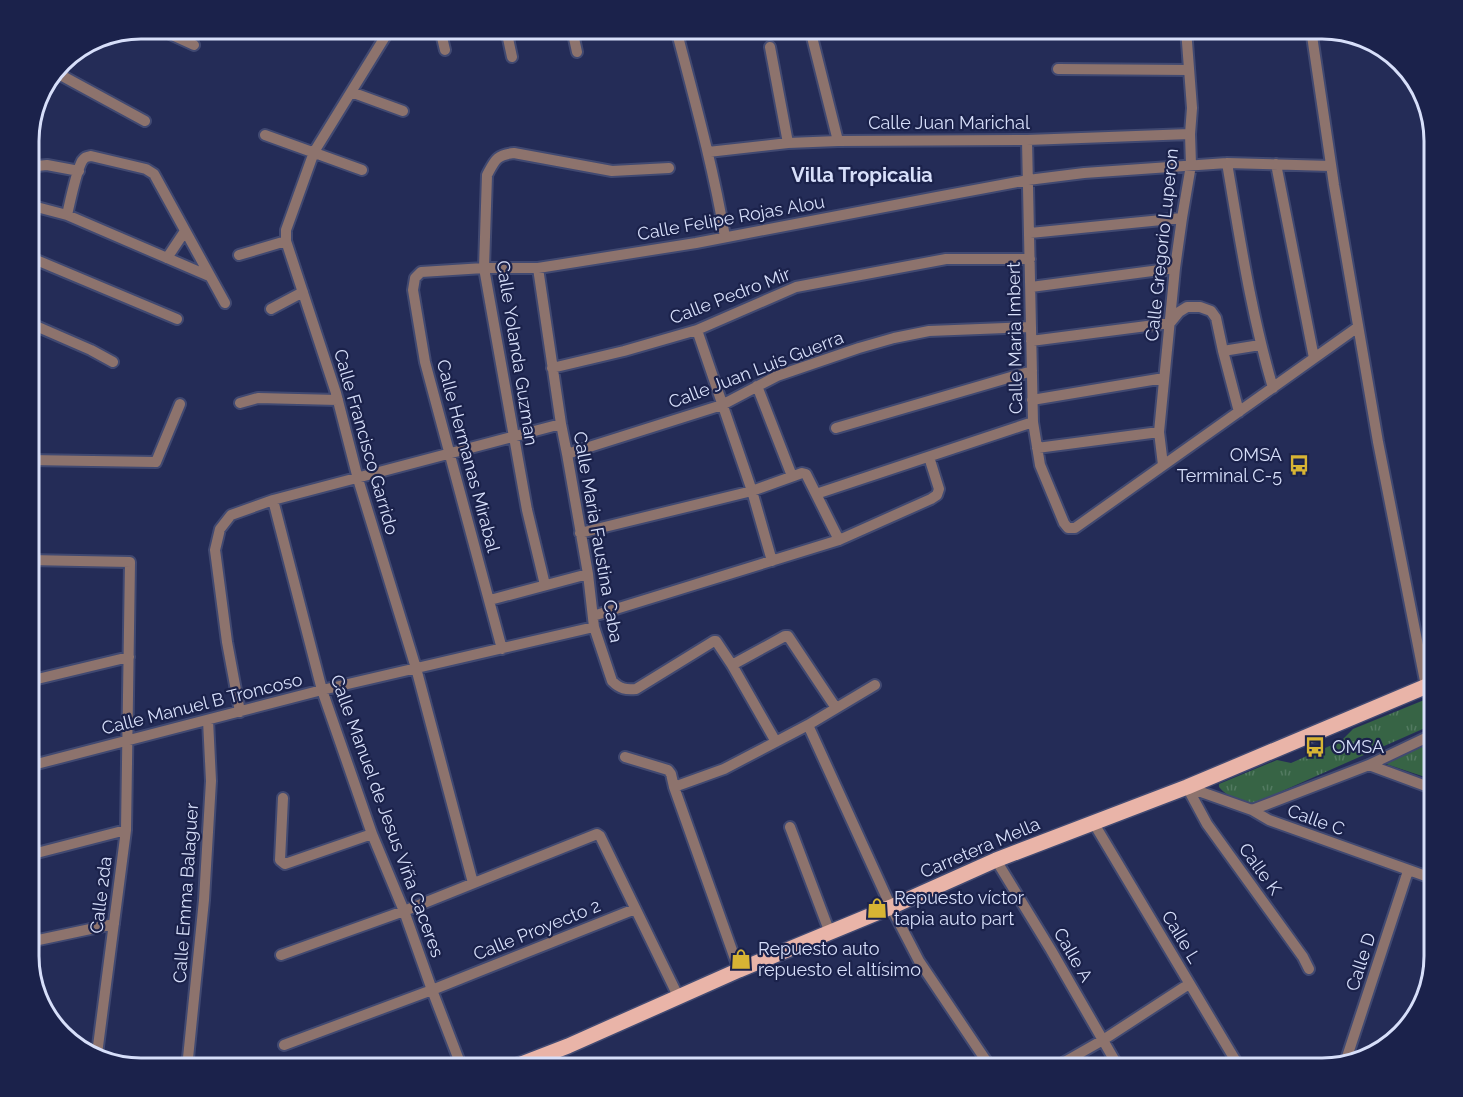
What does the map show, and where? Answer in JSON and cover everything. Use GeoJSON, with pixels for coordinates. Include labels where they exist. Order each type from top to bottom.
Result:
{"type":"FeatureCollection","features":[{"type":"Feature","properties":{"kind":"main road","name":"Carretera Mella"},"geometry":{"type":"LineString","coordinates":[[550,1058],[568,1046],[739,970],[891,907],[996,860],[1188,787],[1424,687]]}},
{"type":"Feature","properties":{"kind":"street"},"geometry":{"type":"LineString","coordinates":[[182,39],[194,45]]}},
{"type":"Feature","properties":{"kind":"street"},"geometry":{"type":"LineString","coordinates":[[239,255],[286,241],[286,230],[314,152],[384,39]]}},
{"type":"Feature","properties":{"kind":"street"},"geometry":{"type":"LineString","coordinates":[[442,39],[445,50]]}},
{"type":"Feature","properties":{"kind":"street"},"geometry":{"type":"LineString","coordinates":[[508,39],[512,57]]}},
{"type":"Feature","properties":{"kind":"street"},"geometry":{"type":"LineString","coordinates":[[574,39],[577,52]]}},
{"type":"Feature","properties":{"kind":"street"},"geometry":{"type":"LineString","coordinates":[[679,39],[719,199],[725,237]]}},
{"type":"Feature","properties":{"kind":"street"},"geometry":{"type":"LineString","coordinates":[[812,39],[837,141]]}},
{"type":"Feature","properties":{"kind":"street","name":"Calle Gregorio Luperon"},"geometry":{"type":"LineString","coordinates":[[1164,465],[1158,432],[1182,218],[1191,165],[1192,108],[1187,39]]}},
{"type":"Feature","properties":{"kind":"street"},"geometry":{"type":"LineString","coordinates":[[1313,39],[1331,166],[1378,442],[1424,656]]}},
{"type":"Feature","properties":{"kind":"street"},"geometry":{"type":"LineString","coordinates":[[770,47],[788,143]]}},
{"type":"Feature","properties":{"kind":"street"},"geometry":{"type":"LineString","coordinates":[[1058,69],[1189,70]]}},
{"type":"Feature","properties":{"kind":"street"},"geometry":{"type":"LineString","coordinates":[[63,76],[144,121]]}},
{"type":"Feature","properties":{"kind":"street"},"geometry":{"type":"LineString","coordinates":[[351,92],[403,111]]}},
{"type":"Feature","properties":{"kind":"street","name":"Calle Juan Marichal"},"geometry":{"type":"LineString","coordinates":[[708,152],[788,143],[837,141],[1028,140],[1190,134]]}},
{"type":"Feature","properties":{"kind":"street"},"geometry":{"type":"LineString","coordinates":[[265,135],[362,170]]}},
{"type":"Feature","properties":{"kind":"street","name":"Calle Maria Imbert"},"geometry":{"type":"LineString","coordinates":[[1028,140],[1033,423],[1040,465],[1064,523],[1068,528],[1075,528],[1164,465]]}},
{"type":"Feature","properties":{"kind":"street","name":"Calle Yolanda Guzman"},"geometry":{"type":"LineString","coordinates":[[545,585],[527,510],[484,268],[487,175],[494,162],[502,154],[514,153],[612,171],[669,168]]}},
{"type":"Feature","properties":{"kind":"street"},"geometry":{"type":"LineString","coordinates":[[67,215],[79,171],[86,158],[91,156],[146,169],[154,174],[225,303]]}},
{"type":"Feature","properties":{"kind":"street"},"geometry":{"type":"LineString","coordinates":[[1227,163],[1260,345],[1273,388]]}},
{"type":"Feature","properties":{"kind":"street","name":"Calle Felipe Rojas Alou"},"geometry":{"type":"LineString","coordinates":[[422,272],[484,268],[538,268],[696,243],[1028,180],[1084,172],[1227,163],[1331,166]]}},
{"type":"Feature","properties":{"kind":"street"},"geometry":{"type":"LineString","coordinates":[[1276,164],[1314,358]]}},
{"type":"Feature","properties":{"kind":"street"},"geometry":{"type":"LineString","coordinates":[[39,166],[47,165],[79,171]]}},
{"type":"Feature","properties":{"kind":"street"},"geometry":{"type":"LineString","coordinates":[[39,208],[67,215],[209,276]]}},
{"type":"Feature","properties":{"kind":"street"},"geometry":{"type":"LineString","coordinates":[[1030,233],[1182,218]]}},
{"type":"Feature","properties":{"kind":"street"},"geometry":{"type":"LineString","coordinates":[[168,258],[185,231]]}},
{"type":"Feature","properties":{"kind":"street","name":"Calle Francisco Garrido"},"geometry":{"type":"LineString","coordinates":[[286,241],[338,400],[358,479],[416,668],[473,883]]}},
{"type":"Feature","properties":{"kind":"street","name":"Calle Pedro Mir"},"geometry":{"type":"LineString","coordinates":[[552,368],[624,351],[697,330],[796,287],[946,259],[1030,259]]}},
{"type":"Feature","properties":{"kind":"street"},"geometry":{"type":"LineString","coordinates":[[39,261],[177,319]]}},
{"type":"Feature","properties":{"kind":"street","name":"Calle Maria Faustina Caba"},"geometry":{"type":"LineString","coordinates":[[538,268],[561,424],[588,574],[593,622],[612,681],[618,687],[626,690],[636,689],[714,641],[717,642],[776,742]]}},
{"type":"Feature","properties":{"kind":"street"},"geometry":{"type":"LineString","coordinates":[[1031,287],[1176,268]]}},
{"type":"Feature","properties":{"kind":"street","name":"Calle Hermanas Mirabal"},"geometry":{"type":"LineString","coordinates":[[422,272],[415,278],[413,290],[425,362],[502,649]]}},
{"type":"Feature","properties":{"kind":"street"},"geometry":{"type":"LineString","coordinates":[[271,309],[303,292]]}},
{"type":"Feature","properties":{"kind":"street"},"geometry":{"type":"LineString","coordinates":[[1031,341],[1170,323],[1179,312],[1187,307],[1200,307],[1211,311],[1216,318],[1239,412]]}},
{"type":"Feature","properties":{"kind":"street"},"geometry":{"type":"LineString","coordinates":[[39,327],[113,362]]}},
{"type":"Feature","properties":{"kind":"street","name":"Calle Juan Luis Guerra"},"geometry":{"type":"LineString","coordinates":[[567,454],[722,405],[777,376],[894,338],[929,331],[1030,327]]}},
{"type":"Feature","properties":{"kind":"street"},"geometry":{"type":"LineString","coordinates":[[1164,465],[1358,327]]}},
{"type":"Feature","properties":{"kind":"street"},"geometry":{"type":"LineString","coordinates":[[697,330],[752,491],[772,561]]}},
{"type":"Feature","properties":{"kind":"street"},"geometry":{"type":"LineString","coordinates":[[1223,351],[1260,345]]}},
{"type":"Feature","properties":{"kind":"street"},"geometry":{"type":"LineString","coordinates":[[836,429],[1032,371]]}},
{"type":"Feature","properties":{"kind":"street"},"geometry":{"type":"LineString","coordinates":[[1032,399],[1164,378]]}},
{"type":"Feature","properties":{"kind":"street"},"geometry":{"type":"LineString","coordinates":[[757,386],[792,476]]}},
{"type":"Feature","properties":{"kind":"street"},"geometry":{"type":"LineString","coordinates":[[240,403],[258,398],[338,400]]}},
{"type":"Feature","properties":{"kind":"street"},"geometry":{"type":"LineString","coordinates":[[39,460],[156,462],[180,404]]}},
{"type":"Feature","properties":{"kind":"street"},"geometry":{"type":"LineString","coordinates":[[816,494],[1033,423]]}},
{"type":"Feature","properties":{"kind":"street"},"geometry":{"type":"LineString","coordinates":[[240,712],[227,642],[215,550],[220,529],[231,514],[273,500],[561,424]]}},
{"type":"Feature","properties":{"kind":"street"},"geometry":{"type":"LineString","coordinates":[[1037,448],[1158,432]]}},
{"type":"Feature","properties":{"kind":"street","name":"Calle Manuel B Troncoso"},"geometry":{"type":"LineString","coordinates":[[39,763],[322,690],[502,649],[593,622],[839,540],[931,500],[937,495],[939,489],[928,457]]}},
{"type":"Feature","properties":{"kind":"street"},"geometry":{"type":"LineString","coordinates":[[580,533],[752,491],[802,473],[806,474],[839,540]]}},
{"type":"Feature","properties":{"kind":"street","name":"Calle Manuel de Jesus Viña Caceres"},"geometry":{"type":"LineString","coordinates":[[273,500],[322,690],[372,834],[404,911],[458,1058]]}},
{"type":"Feature","properties":{"kind":"street","name":"Calle 2da"},"geometry":{"type":"LineString","coordinates":[[39,560],[130,562],[126,830],[98,1048]]}},
{"type":"Feature","properties":{"kind":"street"},"geometry":{"type":"LineString","coordinates":[[490,600],[588,574]]}},
{"type":"Feature","properties":{"kind":"street"},"geometry":{"type":"LineString","coordinates":[[732,665],[788,636],[836,708]]}},
{"type":"Feature","properties":{"kind":"street"},"geometry":{"type":"LineString","coordinates":[[39,679],[129,657]]}},
{"type":"Feature","properties":{"kind":"street"},"geometry":{"type":"LineString","coordinates":[[674,787],[724,769],[808,725],[875,685]]}},
{"type":"Feature","properties":{"kind":"street","name":"Calle Emma Balaguer"},"geometry":{"type":"LineString","coordinates":[[188,1058],[204,900],[210,781],[208,720]]}},
{"type":"Feature","properties":{"kind":"street"},"geometry":{"type":"LineString","coordinates":[[808,725],[891,907],[920,961],[984,1058]]}},
{"type":"Feature","properties":{"kind":"street"},"geometry":{"type":"LineString","coordinates":[[1252,810],[1369,765],[1424,739]]}},
{"type":"Feature","properties":{"kind":"street"},"geometry":{"type":"LineString","coordinates":[[625,757],[668,770],[671,774],[739,970]]}},
{"type":"Feature","properties":{"kind":"street"},"geometry":{"type":"LineString","coordinates":[[1369,765],[1424,785]]}},
{"type":"Feature","properties":{"kind":"street","name":"Calle C"},"geometry":{"type":"LineString","coordinates":[[1188,787],[1252,810],[1269,820],[1424,876]]}},
{"type":"Feature","properties":{"kind":"street","name":"Calle K"},"geometry":{"type":"LineString","coordinates":[[1188,787],[1207,824],[1303,957],[1309,969]]}},
{"type":"Feature","properties":{"kind":"street"},"geometry":{"type":"LineString","coordinates":[[283,798],[280,860],[285,864],[372,834]]}},
{"type":"Feature","properties":{"kind":"street","name":"Calle L"},"geometry":{"type":"LineString","coordinates":[[1093,822],[1234,1058]]}},
{"type":"Feature","properties":{"kind":"street"},"geometry":{"type":"LineString","coordinates":[[790,826],[830,933]]}},
{"type":"Feature","properties":{"kind":"street"},"geometry":{"type":"LineString","coordinates":[[39,852],[126,830]]}},
{"type":"Feature","properties":{"kind":"street"},"geometry":{"type":"LineString","coordinates":[[281,955],[404,911],[597,834],[600,836],[678,998]]}},
{"type":"Feature","properties":{"kind":"street","name":"Calle A"},"geometry":{"type":"LineString","coordinates":[[996,860],[1113,1058]]}},
{"type":"Feature","properties":{"kind":"street","name":"Calle D"},"geometry":{"type":"LineString","coordinates":[[1348,1055],[1408,871]]}},
{"type":"Feature","properties":{"kind":"street","name":"Calle Proyecto 2"},"geometry":{"type":"LineString","coordinates":[[284,1045],[432,990],[635,909]]}},
{"type":"Feature","properties":{"kind":"street"},"geometry":{"type":"LineString","coordinates":[[39,940],[114,924]]}},
{"type":"Feature","properties":{"kind":"street"},"geometry":{"type":"LineString","coordinates":[[1072,1058],[1190,984]]}},
{"type":"Feature","properties":{"kind":"green space"},"geometry":{"type":"Polygon","coordinates":[[[1424,700],[1424,728],[1253,804],[1226,794],[1219,787],[1219,784],[1277,760],[1291,763],[1341,741],[1353,729],[1424,700]]]}},
{"type":"Feature","properties":{"kind":"green space"},"geometry":{"type":"Polygon","coordinates":[[[1424,744],[1424,777],[1383,763],[1424,744]]]}},
{"type":"Feature","properties":{"kind":"place","name":"OMSA Terminal C-5"},"geometry":{"type":"Point","coordinates":[1299,465]}},
{"type":"Feature","properties":{"kind":"place","name":"OMSA"},"geometry":{"type":"Point","coordinates":[1315,747]}},
{"type":"Feature","properties":{"kind":"place","name":"Repuesto víctor tapia auto part"},"geometry":{"type":"Point","coordinates":[877,908]}},
{"type":"Feature","properties":{"kind":"place","name":"Repuesto auto repuesto el altísimo"},"geometry":{"type":"Point","coordinates":[741,959]}},
{"type":"Feature","properties":{"kind":"district","name":"Villa Tropicalia"},"geometry":{"type":"Point","coordinates":[862,175]}}]}
